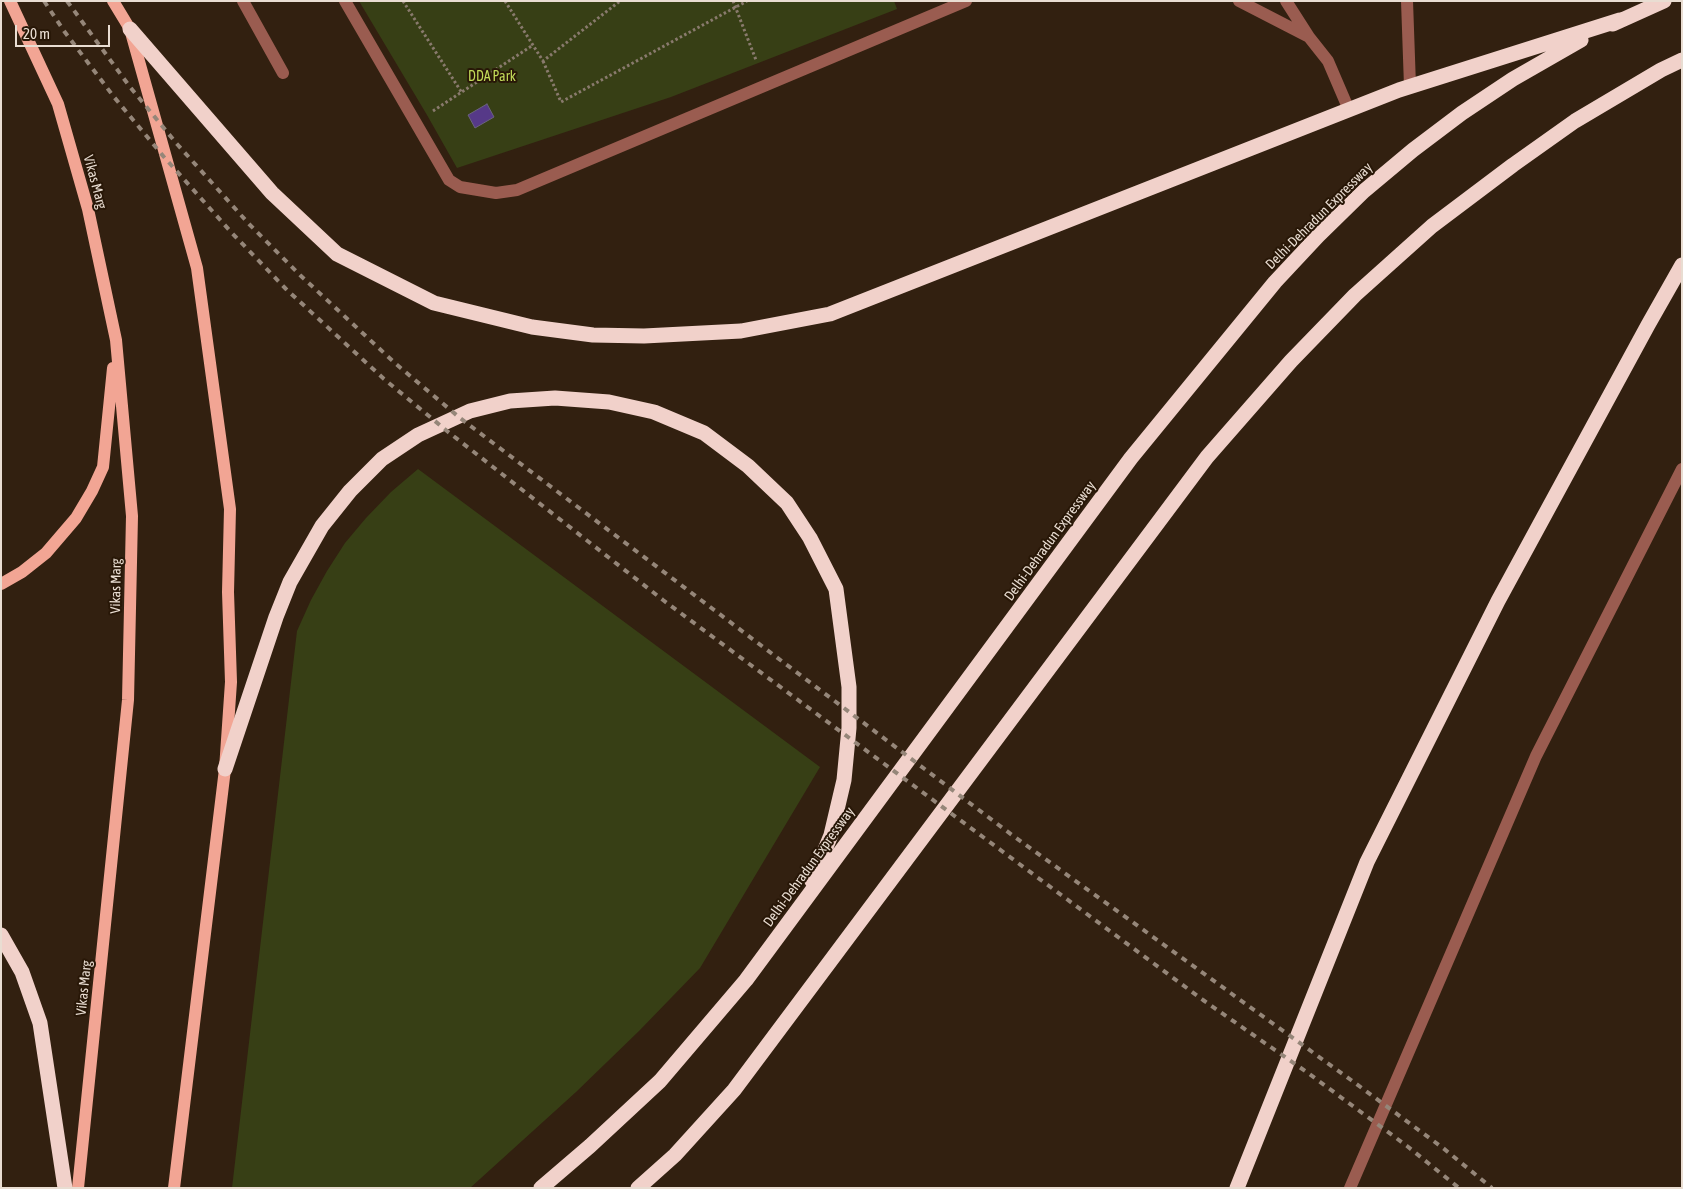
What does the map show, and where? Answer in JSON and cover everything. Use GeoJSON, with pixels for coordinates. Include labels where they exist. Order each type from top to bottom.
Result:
{"type":"FeatureCollection","features":[{"type":"Feature","properties":{"kind":"highway","name":"Delhi-Dehradun Expressway"},"geometry":{"type":"LineString","coordinates":[[541,1188],[590,1146],[660,1081],[746,980],[1131,458],[1282,276],[1318,236],[1364,191],[1413,150],[1462,113],[1513,79],[1566,48],[1620,20],[1664,1]]}},
{"type":"Feature","properties":{"kind":"highway"},"geometry":{"type":"LineString","coordinates":[[130,29],[272,193],[337,254],[434,303],[532,327],[593,335],[644,336],[741,331],[830,314],[1410,86],[1620,20]]}},
{"type":"Feature","properties":{"kind":"highway"},"geometry":{"type":"LineString","coordinates":[[638,1188],[675,1154],[734,1090],[1107,594],[1207,457],[1291,361],[1355,295],[1432,226],[1575,121],[1661,70],[1682,60]]}},
{"type":"Feature","properties":{"kind":"highway"},"geometry":{"type":"LineString","coordinates":[[1237,1188],[1367,862],[1498,601],[1682,266]]}},
{"type":"Feature","properties":{"kind":"highway"},"geometry":{"type":"LineString","coordinates":[[225,769],[276,617],[290,582],[322,526],[350,491],[382,459],[418,435],[470,411],[510,401],[555,398],[600,402],[654,412],[704,433],[748,466],[787,503],[810,538],[836,589],[849,687],[849,728],[842,789],[831,835],[810,884],[746,980]]}},
{"type":"Feature","properties":{"kind":"highway"},"geometry":{"type":"LineString","coordinates":[[1,935],[22,972],[40,1023],[65,1188]]}},
{"type":"Feature","properties":{"kind":"main road","name":"Vikas Marg"},"geometry":{"type":"LineString","coordinates":[[10,1],[58,104],[88,209],[116,340],[132,516],[128,700],[78,1188]]}},
{"type":"Feature","properties":{"kind":"main road"},"geometry":{"type":"LineString","coordinates":[[113,1],[130,29],[197,268],[230,509],[228,592],[231,682],[225,769],[174,1188]]}},
{"type":"Feature","properties":{"kind":"main road"},"geometry":{"type":"LineString","coordinates":[[1,584],[22,572],[46,553],[76,518],[92,491],[103,467],[116,340]]}},
{"type":"Feature","properties":{"kind":"street"},"geometry":{"type":"LineString","coordinates":[[243,1],[283,73]]}},
{"type":"Feature","properties":{"kind":"street"},"geometry":{"type":"LineString","coordinates":[[345,1],[449,180],[460,187],[496,193],[517,190],[966,1]]}},
{"type":"Feature","properties":{"kind":"street"},"geometry":{"type":"LineString","coordinates":[[1239,1],[1309,37]]}},
{"type":"Feature","properties":{"kind":"street"},"geometry":{"type":"LineString","coordinates":[[1286,1],[1309,37],[1328,61],[1349,110]]}},
{"type":"Feature","properties":{"kind":"street"},"geometry":{"type":"LineString","coordinates":[[1407,1],[1410,86]]}},
{"type":"Feature","properties":{"kind":"street"},"geometry":{"type":"LineString","coordinates":[[1350,1188],[1536,756],[1682,469]]}},
{"type":"Feature","properties":{"kind":"path"},"geometry":{"type":"LineString","coordinates":[[403,1],[462,93]]}},
{"type":"Feature","properties":{"kind":"path"},"geometry":{"type":"LineString","coordinates":[[505,1],[543,60],[561,102],[747,1]]}},
{"type":"Feature","properties":{"kind":"path"},"geometry":{"type":"LineString","coordinates":[[543,60],[620,1]]}},
{"type":"Feature","properties":{"kind":"path"},"geometry":{"type":"LineString","coordinates":[[733,1],[756,60]]}},
{"type":"Feature","properties":{"kind":"path"},"geometry":{"type":"LineString","coordinates":[[427,115],[533,45]]}},
{"type":"Feature","properties":{"kind":"green space","name":"DDA Park"},"geometry":{"type":"Polygon","coordinates":[[[359,1],[894,1],[897,9],[671,97],[457,168],[359,1]]]}},
{"type":"Feature","properties":{"kind":"green space"},"geometry":{"type":"Polygon","coordinates":[[[418,469],[820,767],[700,968],[576,1092],[470,1188],[232,1188],[297,631],[311,600],[345,543],[391,492],[418,469]]]}},
{"type":"Feature","properties":{"kind":"building"},"geometry":{"type":"Polygon","coordinates":[[[487,104],[494,117],[475,128],[468,115],[487,104]]]}},
{"type":"Feature","properties":{"kind":"railway"},"geometry":{"type":"LineString","coordinates":[[44,1],[64,31],[114,97],[164,157],[231,232],[286,289],[384,379],[447,431],[663,600],[1203,1000],[1308,1073],[1407,1146],[1459,1188]]}},
{"type":"Feature","properties":{"kind":"railway"},"geometry":{"type":"LineString","coordinates":[[67,1],[130,87],[177,144],[249,224],[300,275],[396,364],[460,418],[1012,835],[1351,1080],[1443,1148],[1492,1188]]}}]}
